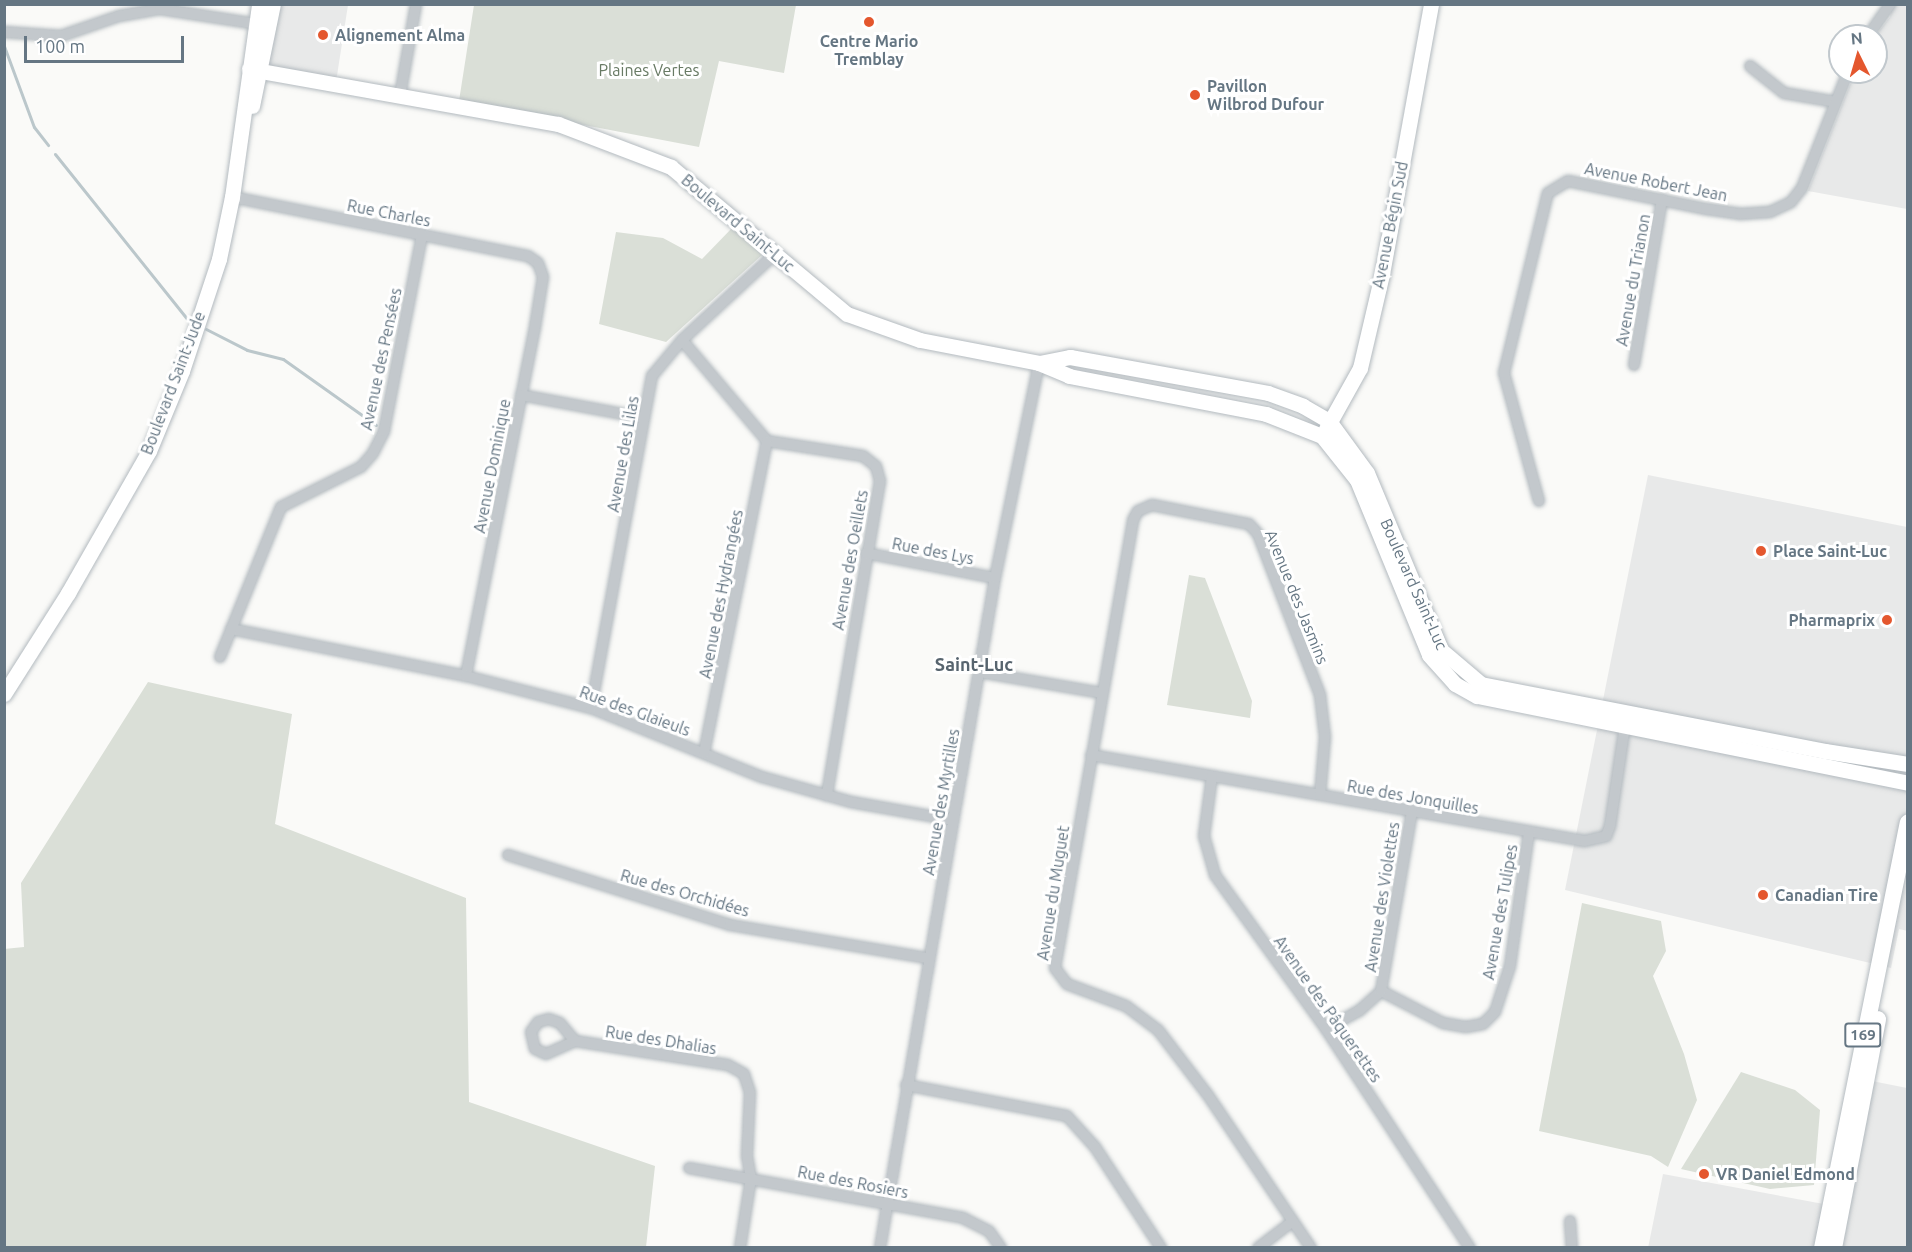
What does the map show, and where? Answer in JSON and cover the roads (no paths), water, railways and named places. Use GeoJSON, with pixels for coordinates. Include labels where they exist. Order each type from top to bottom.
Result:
{"type":"FeatureCollection","features":[{"type":"Feature","properties":{"kind":"main road","name":"169"},"geometry":{"type":"LineString","coordinates":[[1822,1248],[1908,823]]}},
{"type":"Feature","properties":{"kind":"main road","name":"169"},"geometry":{"type":"LineString","coordinates":[[1834,1248],[1908,861]]}},
{"type":"Feature","properties":{"kind":"street","name":"Boulevard Saint-Jude"},"geometry":{"type":"LineString","coordinates":[[4,694],[149,451],[182,371],[219,259],[232,197],[239,146],[256,70],[262,25],[259,4]]}},
{"type":"Feature","properties":{"kind":"street","name":"Boulevard Saint-Jude"},"geometry":{"type":"LineString","coordinates":[[262,25],[273,4]]}},
{"type":"Feature","properties":{"kind":"street"},"geometry":{"type":"LineString","coordinates":[[400,96],[416,4]]}},
{"type":"Feature","properties":{"kind":"street","name":"Avenue Bégin Sud"},"geometry":{"type":"LineString","coordinates":[[1322,436],[1360,368],[1382,274],[1431,4]]}},
{"type":"Feature","properties":{"kind":"street"},"geometry":{"type":"LineString","coordinates":[[1877,24],[1890,4]]}},
{"type":"Feature","properties":{"kind":"street"},"geometry":{"type":"LineString","coordinates":[[4,32],[61,36],[119,10],[160,9],[262,25]]}},
{"type":"Feature","properties":{"kind":"street"},"geometry":{"type":"LineString","coordinates":[[1750,66],[1784,93],[1836,102]]}},
{"type":"Feature","properties":{"kind":"street","name":"Boulevard Saint-Luc"},"geometry":{"type":"LineString","coordinates":[[256,70],[558,124],[671,167],[847,314],[920,340],[1039,363],[1069,376],[1266,414],[1322,436],[1357,480],[1429,655],[1455,684],[1477,696],[1908,764]]}},
{"type":"Feature","properties":{"kind":"street","name":"Avenue Robert Jean"},"geometry":{"type":"LineString","coordinates":[[1539,501],[1504,373],[1542,208],[1548,193],[1568,181],[1740,214],[1770,212],[1791,202],[1802,188],[1843,84]]}},
{"type":"Feature","properties":{"kind":"street","name":"Rue Charles"},"geometry":{"type":"LineString","coordinates":[[232,197],[528,256],[538,263]]}},
{"type":"Feature","properties":{"kind":"street","name":"Avenue du Trianon"},"geometry":{"type":"LineString","coordinates":[[1634,365],[1662,199]]}},
{"type":"Feature","properties":{"kind":"street","name":"Avenue des Pensées"},"geometry":{"type":"LineString","coordinates":[[231,629],[281,507],[361,467],[373,453],[384,431],[422,235]]}},
{"type":"Feature","properties":{"kind":"street","name":"Avenue des Lilas"},"geometry":{"type":"LineString","coordinates":[[591,708],[652,376],[682,340],[775,254]]}},
{"type":"Feature","properties":{"kind":"street","name":"Avenue Dominique"},"geometry":{"type":"LineString","coordinates":[[466,676],[543,277],[538,263]]}},
{"type":"Feature","properties":{"kind":"street"},"geometry":{"type":"LineString","coordinates":[[682,340],[767,441]]}},
{"type":"Feature","properties":{"kind":"street","name":"Boulevard Saint-Luc"},"geometry":{"type":"LineString","coordinates":[[1039,363],[1070,357],[1268,393],[1304,406],[1329,421],[1367,473],[1441,650],[1451,662],[1481,684],[1908,783]]}},
{"type":"Feature","properties":{"kind":"street","name":"Avenue des Myrtilles"},"geometry":{"type":"LineString","coordinates":[[880,1248],[927,958],[995,578],[1039,363]]}},
{"type":"Feature","properties":{"kind":"street"},"geometry":{"type":"LineString","coordinates":[[521,395],[644,418]]}},
{"type":"Feature","properties":{"kind":"street","name":"Avenue des Oeillets"},"geometry":{"type":"LineString","coordinates":[[767,441],[863,456],[876,466],[880,481],[866,553],[827,796]]}},
{"type":"Feature","properties":{"kind":"street","name":"Avenue des Hydrangées"},"geometry":{"type":"LineString","coordinates":[[704,753],[767,441]]}},
{"type":"Feature","properties":{"kind":"street","name":"Avenue des Jasmins"},"geometry":{"type":"LineString","coordinates":[[1138,511],[1152,505],[1249,524],[1258,534],[1320,694],[1325,737],[1320,795]]}},
{"type":"Feature","properties":{"kind":"street","name":"Avenue du Muguet"},"geometry":{"type":"LineString","coordinates":[[1138,511],[1102,693],[1055,968],[1068,984],[1126,1006],[1158,1030],[1201,1085],[1311,1248]]}},
{"type":"Feature","properties":{"kind":"street","name":"Rue des Lys"},"geometry":{"type":"LineString","coordinates":[[866,553],[995,578]]}},
{"type":"Feature","properties":{"kind":"street"},"geometry":{"type":"LineString","coordinates":[[220,657],[231,629]]}},
{"type":"Feature","properties":{"kind":"street","name":"Rue des Glaieuls"},"geometry":{"type":"LineString","coordinates":[[231,629],[466,676],[591,708],[762,777],[827,796],[953,820]]}},
{"type":"Feature","properties":{"kind":"street"},"geometry":{"type":"LineString","coordinates":[[979,672],[1102,693]]}},
{"type":"Feature","properties":{"kind":"street","name":"Rue des Jonquilles"},"geometry":{"type":"LineString","coordinates":[[1091,755],[1586,841],[1606,836],[1626,719]]}},
{"type":"Feature","properties":{"kind":"street","name":"Avenue des Pâquerettes"},"geometry":{"type":"LineString","coordinates":[[1212,776],[1204,824],[1206,855],[1215,875],[1326,1029],[1470,1248]]}},
{"type":"Feature","properties":{"kind":"street","name":"Avenue des Violettes"},"geometry":{"type":"LineString","coordinates":[[1326,1029],[1359,1011],[1381,991],[1412,812]]}},
{"type":"Feature","properties":{"kind":"street","name":"Avenue des Tulipes"},"geometry":{"type":"LineString","coordinates":[[1381,991],[1443,1023],[1466,1027],[1483,1024],[1495,1012],[1509,966],[1529,832]]}},
{"type":"Feature","properties":{"kind":"street","name":"Rue des Orchidées"},"geometry":{"type":"LineString","coordinates":[[508,855],[730,925],[927,958]]}},
{"type":"Feature","properties":{"kind":"street","name":"Rue des Dhalias"},"geometry":{"type":"LineString","coordinates":[[575,1041],[728,1065],[744,1074],[750,1092],[747,1156],[751,1178],[740,1248]]}},
{"type":"Feature","properties":{"kind":"street"},"geometry":{"type":"LineString","coordinates":[[906,1085],[1067,1116],[1095,1147],[1161,1248]]}},
{"type":"Feature","properties":{"kind":"street","name":"Rue des Rosiers"},"geometry":{"type":"LineString","coordinates":[[689,1168],[963,1218],[989,1231],[1001,1248]]}},
{"type":"Feature","properties":{"kind":"street"},"geometry":{"type":"LineString","coordinates":[[1258,1248],[1293,1221]]}},
{"type":"Feature","properties":{"kind":"street"},"geometry":{"type":"LineString","coordinates":[[1570,1221],[1572,1248]]}},
{"type":"Feature","properties":{"kind":"waterway"},"geometry":{"type":"LineString","coordinates":[[4,46],[34,127],[48,145]]}},
{"type":"Feature","properties":{"kind":"waterway"},"geometry":{"type":"LineString","coordinates":[[55,154],[188,320]]}},
{"type":"Feature","properties":{"kind":"waterway"},"geometry":{"type":"LineString","coordinates":[[206,329],[247,350],[283,359],[376,425]]}},
{"type":"Feature","properties":{"kind":"place","name":"Centre Mario Tremblay"},"geometry":{"type":"Point","coordinates":[869,22]}},
{"type":"Feature","properties":{"kind":"place","name":"Alignement Alma"},"geometry":{"type":"Point","coordinates":[323,35]}},
{"type":"Feature","properties":{"kind":"place","name":"Pavillon Wilbrod Dufour"},"geometry":{"type":"Point","coordinates":[1195,95]}},
{"type":"Feature","properties":{"kind":"place","name":"Place Saint-Luc"},"geometry":{"type":"Point","coordinates":[1761,551]}},
{"type":"Feature","properties":{"kind":"place","name":"Pharmaprix"},"geometry":{"type":"Point","coordinates":[1887,620]}},
{"type":"Feature","properties":{"kind":"place","name":"Canadian Tire"},"geometry":{"type":"Point","coordinates":[1763,895]}},
{"type":"Feature","properties":{"kind":"place","name":"VR Daniel Edmond"},"geometry":{"type":"Point","coordinates":[1704,1174]}},
{"type":"Feature","properties":{"kind":"district","name":"Saint-Luc"},"geometry":{"type":"Point","coordinates":[974,664]}},
{"type":"Feature","properties":{"kind":"park label","name":"Plaines Vertes"},"geometry":{"type":"Point","coordinates":[649,70]}}]}
